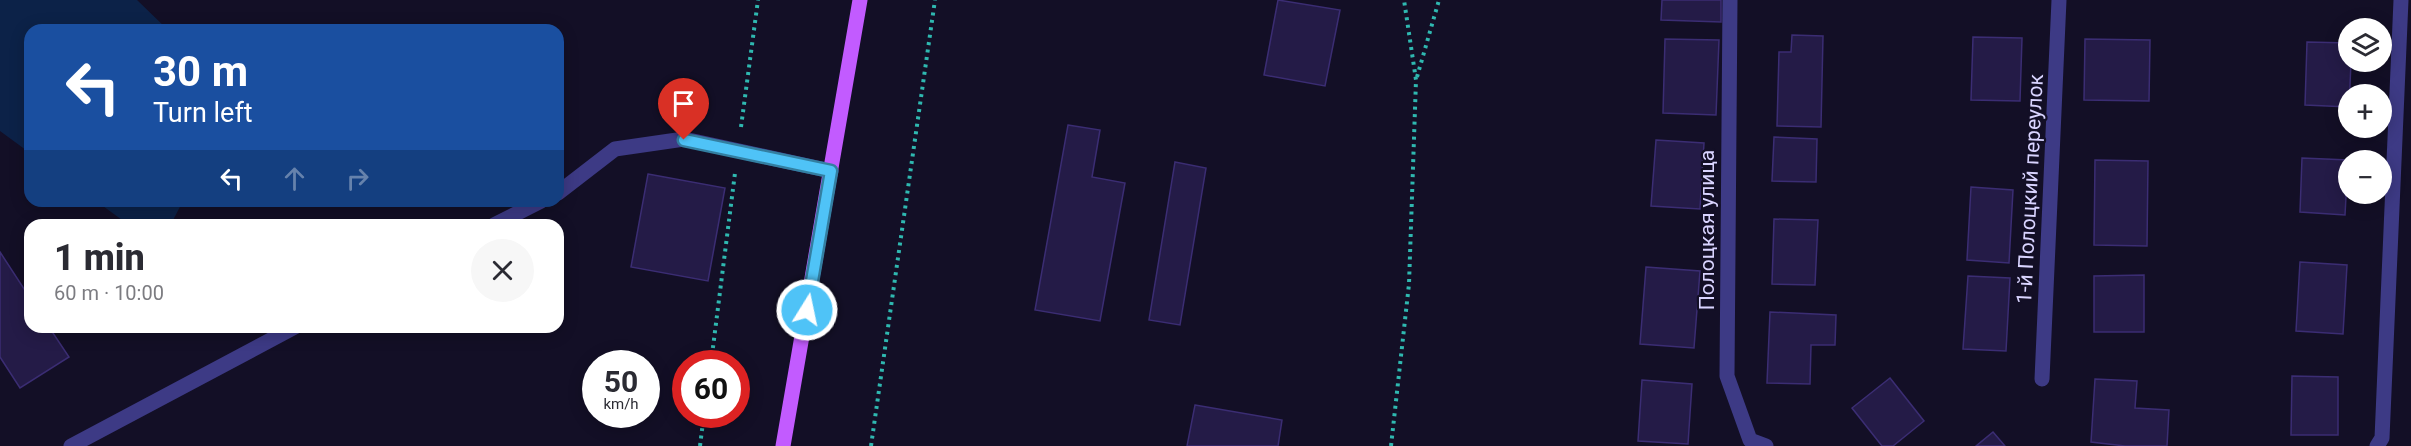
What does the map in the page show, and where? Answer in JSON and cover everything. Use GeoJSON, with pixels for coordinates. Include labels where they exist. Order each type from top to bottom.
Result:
{"type":"FeatureCollection","features":[{"type":"Feature","properties":{"kind":"main road"},"geometry":{"type":"LineString","coordinates":[[783,446],[860,0]]}},
{"type":"Feature","properties":{"kind":"street","name":"Полоцкая улица"},"geometry":{"type":"LineString","coordinates":[[1730,0],[1727,376],[1750,440],[1766,446]]}},
{"type":"Feature","properties":{"kind":"street","name":"1-й Полоцкий переулок"},"geometry":{"type":"LineString","coordinates":[[2042,379],[2059,0]]}},
{"type":"Feature","properties":{"kind":"street"},"geometry":{"type":"LineString","coordinates":[[2378,446],[2382,438],[2401,0]]}},
{"type":"Feature","properties":{"kind":"street"},"geometry":{"type":"LineString","coordinates":[[564,188],[615,149],[684,140],[831,171]]}},
{"type":"Feature","properties":{"kind":"street"},"geometry":{"type":"LineString","coordinates":[[506,219],[529,207]]}},
{"type":"Feature","properties":{"kind":"street"},"geometry":{"type":"LineString","coordinates":[[71,446],[284,333]]}},
{"type":"Feature","properties":{"kind":"path"},"geometry":{"type":"LineString","coordinates":[[713,350],[758,0]]}},
{"type":"Feature","properties":{"kind":"path"},"geometry":{"type":"LineString","coordinates":[[871,446],[935,0]]}},
{"type":"Feature","properties":{"kind":"path"},"geometry":{"type":"LineString","coordinates":[[1391,446],[1409,284],[1416,80],[1404,0]]}},
{"type":"Feature","properties":{"kind":"path"},"geometry":{"type":"LineString","coordinates":[[1416,80],[1439,0]]}},
{"type":"Feature","properties":{"kind":"path"},"geometry":{"type":"LineString","coordinates":[[700,446],[702,428]]}},
{"type":"Feature","properties":{"kind":"water"},"geometry":{"type":"Polygon","coordinates":[[[0,0],[137,0],[162,24],[24,24],[24,149],[0,131],[0,0]]]}},
{"type":"Feature","properties":{"kind":"water"},"geometry":{"type":"Polygon","coordinates":[[[104,207],[180,207],[174,219],[121,219],[104,207]]]}},
{"type":"Feature","properties":{"kind":"building"},"geometry":{"type":"Polygon","coordinates":[[[1278,0],[1340,10],[1325,86],[1264,75],[1278,0]]]}},
{"type":"Feature","properties":{"kind":"building"},"geometry":{"type":"Polygon","coordinates":[[[1662,0],[1721,0],[1721,22],[1661,20],[1662,0]]]}},
{"type":"Feature","properties":{"kind":"building"},"geometry":{"type":"Polygon","coordinates":[[[1792,35],[1823,36],[1821,127],[1777,126],[1779,52],[1791,52],[1792,35]]]}},
{"type":"Feature","properties":{"kind":"building"},"geometry":{"type":"Polygon","coordinates":[[[1973,37],[2022,38],[2020,101],[1971,100],[1973,37]]]}},
{"type":"Feature","properties":{"kind":"building"},"geometry":{"type":"Polygon","coordinates":[[[1665,39],[1719,40],[1716,115],[1663,113],[1665,39]]]}},
{"type":"Feature","properties":{"kind":"building"},"geometry":{"type":"Polygon","coordinates":[[[2085,39],[2150,40],[2149,101],[2084,100],[2085,39]]]}},
{"type":"Feature","properties":{"kind":"building"},"geometry":{"type":"Polygon","coordinates":[[[2307,42],[2338,43],[2338,72],[2351,72],[2350,84],[2338,84],[2338,106],[2305,105],[2307,42]]]}},
{"type":"Feature","properties":{"kind":"building"},"geometry":{"type":"Polygon","coordinates":[[[1068,125],[1100,130],[1092,177],[1125,183],[1100,321],[1035,310],[1068,125]]]}},
{"type":"Feature","properties":{"kind":"building"},"geometry":{"type":"Polygon","coordinates":[[[1774,137],[1817,139],[1816,182],[1772,181],[1774,137]]]}},
{"type":"Feature","properties":{"kind":"building"},"geometry":{"type":"Polygon","coordinates":[[[1656,140],[1704,143],[1700,209],[1651,206],[1656,140]]]}},
{"type":"Feature","properties":{"kind":"building"},"geometry":{"type":"Polygon","coordinates":[[[2302,158],[2338,160],[2338,204],[2346,204],[2345,215],[2300,212],[2302,158]]]}},
{"type":"Feature","properties":{"kind":"building"},"geometry":{"type":"Polygon","coordinates":[[[2095,160],[2148,161],[2147,246],[2094,245],[2095,160]]]}},
{"type":"Feature","properties":{"kind":"building"},"geometry":{"type":"Polygon","coordinates":[[[1175,162],[1206,168],[1180,325],[1149,320],[1175,162]]]}},
{"type":"Feature","properties":{"kind":"building"},"geometry":{"type":"Polygon","coordinates":[[[648,174],[725,188],[708,281],[631,267],[648,174]]]}},
{"type":"Feature","properties":{"kind":"building"},"geometry":{"type":"Polygon","coordinates":[[[1971,187],[2013,190],[2009,263],[1967,260],[1971,187]]]}},
{"type":"Feature","properties":{"kind":"building"},"geometry":{"type":"Polygon","coordinates":[[[1774,219],[1818,220],[1815,285],[1772,284],[1774,219]]]}},
{"type":"Feature","properties":{"kind":"building"},"geometry":{"type":"Polygon","coordinates":[[[0,252],[24,289],[24,333],[53,333],[69,357],[20,388],[0,357],[0,252]]]}},
{"type":"Feature","properties":{"kind":"building"},"geometry":{"type":"Polygon","coordinates":[[[2300,262],[2347,265],[2343,334],[2296,331],[2300,262]]]}},
{"type":"Feature","properties":{"kind":"building"},"geometry":{"type":"Polygon","coordinates":[[[1646,267],[1700,271],[1694,348],[1640,344],[1646,267]]]}},
{"type":"Feature","properties":{"kind":"building"},"geometry":{"type":"Polygon","coordinates":[[[2144,275],[2144,332],[2094,332],[2094,276],[2144,275]]]}},
{"type":"Feature","properties":{"kind":"building"},"geometry":{"type":"Polygon","coordinates":[[[1968,276],[2010,278],[2006,351],[1963,349],[1968,276]]]}},
{"type":"Feature","properties":{"kind":"building"},"geometry":{"type":"Polygon","coordinates":[[[1770,312],[1836,315],[1835,345],[1811,345],[1810,384],[1767,383],[1770,312]]]}},
{"type":"Feature","properties":{"kind":"building"},"geometry":{"type":"Polygon","coordinates":[[[2292,376],[2338,377],[2338,435],[2291,435],[2292,376]]]}},
{"type":"Feature","properties":{"kind":"building"},"geometry":{"type":"Polygon","coordinates":[[[1890,378],[1924,421],[1893,446],[1882,446],[1852,408],[1890,378]]]}},
{"type":"Feature","properties":{"kind":"building"},"geometry":{"type":"Polygon","coordinates":[[[2095,379],[2137,381],[2135,408],[2169,410],[2167,446],[2125,446],[2091,442],[2095,379]]]}},
{"type":"Feature","properties":{"kind":"building"},"geometry":{"type":"Polygon","coordinates":[[[1642,380],[1692,384],[1688,444],[1638,441],[1642,380]]]}},
{"type":"Feature","properties":{"kind":"building"},"geometry":{"type":"Polygon","coordinates":[[[1195,405],[1282,420],[1278,446],[1187,446],[1195,405]]]}},
{"type":"Feature","properties":{"kind":"building"},"geometry":{"type":"Polygon","coordinates":[[[1993,432],[2005,446],[1976,446],[1993,432]]]}},
{"type":"Feature","properties":{"kind":"route"},"geometry":{"type":"LineString","coordinates":[[684,140],[831,171],[807,310]]}}]}
